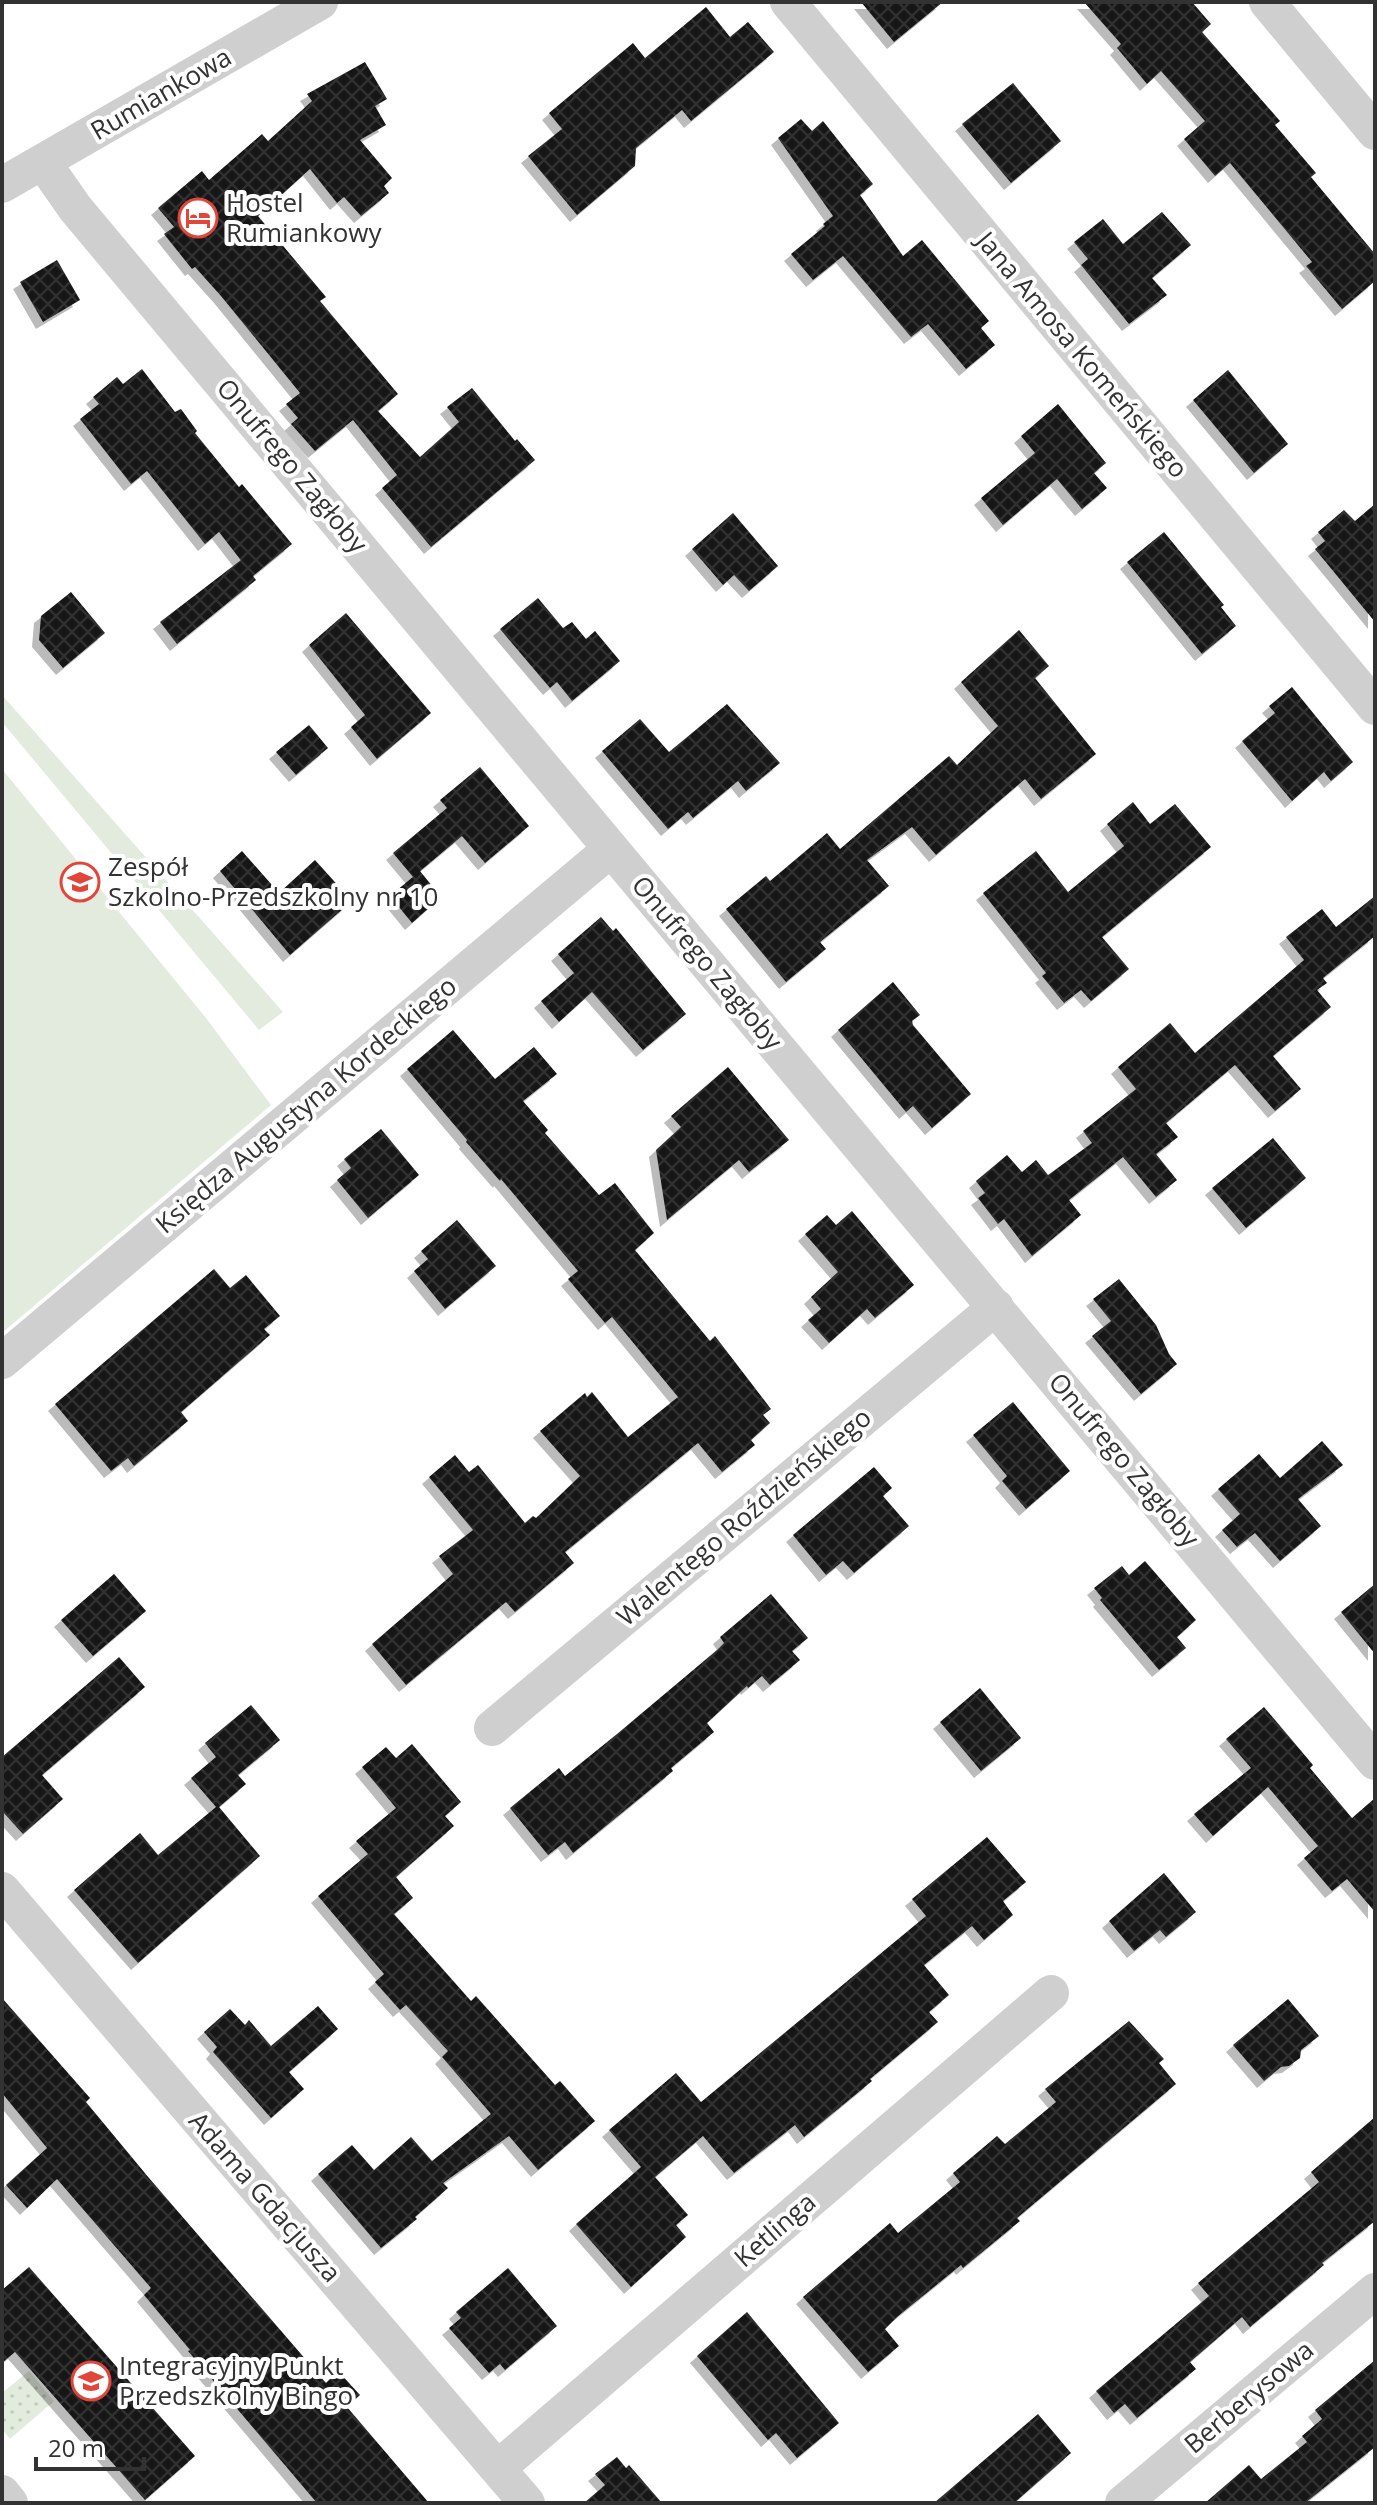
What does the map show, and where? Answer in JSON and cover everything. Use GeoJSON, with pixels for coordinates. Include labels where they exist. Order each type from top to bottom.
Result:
{"type":"FeatureCollection","features":[{"type":"Feature","properties":{"kind":"street","name":"Rumiankowa"},"geometry":{"type":"LineString","coordinates":[[2,185],[320,2]]}},
{"type":"Feature","properties":{"kind":"street","name":"Jana Amosa Komeńskiego"},"geometry":{"type":"LineString","coordinates":[[788,2],[1375,707]]}},
{"type":"Feature","properties":{"kind":"street"},"geometry":{"type":"LineString","coordinates":[[1267,2],[1375,132]]}},
{"type":"Feature","properties":{"kind":"street","name":"Onufrego Zagłoby"},"geometry":{"type":"LineString","coordinates":[[43,162],[75,208],[1375,1762]]}},
{"type":"Feature","properties":{"kind":"street","name":"Księdza Augustyna Kordeckiego"},"geometry":{"type":"LineString","coordinates":[[2,1361],[611,849]]}},
{"type":"Feature","properties":{"kind":"street","name":"Walentego Roździeńskiego"},"geometry":{"type":"LineString","coordinates":[[492,1728],[996,1307]]}},
{"type":"Feature","properties":{"kind":"street","name":"Adama Gdacjusza"},"geometry":{"type":"LineString","coordinates":[[2,1890],[527,2503]]}},
{"type":"Feature","properties":{"kind":"street","name":"Ketlinga"},"geometry":{"type":"LineString","coordinates":[[498,2468],[1051,1993]]}},
{"type":"Feature","properties":{"kind":"street","name":"Berberysowa"},"geometry":{"type":"LineString","coordinates":[[1123,2503],[1375,2291]]}},
{"type":"Feature","properties":{"kind":"street"},"geometry":{"type":"LineString","coordinates":[[2,2493],[10,2503]]}},
{"type":"Feature","properties":{"kind":"shaded area"},"geometry":{"type":"Polygon","coordinates":[[[2,695],[283,1012],[259,1030],[2,722],[2,695]]]}},
{"type":"Feature","properties":{"kind":"shaded area","name":"Zespół Szkolno-Przedszkolny nr 10"},"geometry":{"type":"Polygon","coordinates":[[[2,769],[206,1018],[271,1105],[2,1333],[2,769]]]}},
{"type":"Feature","properties":{"kind":"shaded area"},"geometry":{"type":"Polygon","coordinates":[[[29,2371],[54,2401],[10,2439],[2,2429],[2,2393],[29,2371]]]}},
{"type":"Feature","properties":{"kind":"building"},"geometry":{"type":"Polygon","coordinates":[[[861,2],[943,2],[894,42],[861,2]]]}},
{"type":"Feature","properties":{"kind":"building"},"geometry":{"type":"Polygon","coordinates":[[[1084,2],[1192,2],[1211,24],[1202,32],[1280,121],[1275,125],[1316,173],[1311,177],[1375,254],[1375,281],[1342,309],[1306,266],[1312,262],[1230,163],[1215,176],[1184,139],[1205,121],[1161,71],[1147,84],[1117,48],[1121,44],[1084,2]]]}},
{"type":"Feature","properties":{"kind":"building"},"geometry":{"type":"Polygon","coordinates":[[[706,7],[730,37],[748,22],[774,52],[691,121],[682,110],[636,148],[635,166],[577,215],[528,156],[562,129],[549,113],[633,43],[645,58],[706,7]]]}},
{"type":"Feature","properties":{"kind":"building"},"geometry":{"type":"Polygon","coordinates":[[[365,62],[387,99],[375,106],[386,125],[360,140],[392,178],[384,186],[389,193],[361,216],[344,197],[337,203],[310,169],[258,216],[326,297],[320,301],[398,394],[378,411],[420,457],[459,422],[447,407],[472,388],[515,441],[517,439],[535,460],[431,547],[382,488],[397,475],[353,420],[315,451],[291,424],[298,418],[286,404],[300,393],[221,296],[195,267],[192,269],[164,234],[174,227],[158,208],[202,171],[209,180],[262,134],[268,141],[312,101],[307,94],[365,62]]]}},
{"type":"Feature","properties":{"kind":"building"},"geometry":{"type":"Polygon","coordinates":[[[1013,83],[1061,141],[1011,183],[962,124],[1013,83]]]}},
{"type":"Feature","properties":{"kind":"building"},"geometry":{"type":"Polygon","coordinates":[[[801,119],[812,131],[823,121],[873,184],[860,195],[903,256],[922,240],[989,321],[981,328],[995,345],[966,369],[928,324],[911,337],[843,256],[813,280],[791,254],[833,216],[778,138],[801,119]]]}},
{"type":"Feature","properties":{"kind":"building"},"geometry":{"type":"Polygon","coordinates":[[[1162,212],[1191,245],[1152,278],[1167,295],[1129,324],[1081,265],[1088,259],[1074,242],[1103,219],[1123,244],[1162,212]]]}},
{"type":"Feature","properties":{"kind":"building"},"geometry":{"type":"Polygon","coordinates":[[[57,260],[80,300],[43,322],[20,282],[57,260]]]}},
{"type":"Feature","properties":{"kind":"building"},"geometry":{"type":"Polygon","coordinates":[[[142,369],[175,412],[181,409],[197,431],[195,433],[239,487],[242,484],[292,544],[253,576],[219,532],[205,544],[147,471],[131,484],[80,419],[99,404],[93,397],[117,377],[123,384],[142,369]]]}},
{"type":"Feature","properties":{"kind":"building"},"geometry":{"type":"Polygon","coordinates":[[[1228,370],[1288,444],[1254,473],[1193,400],[1228,370]]]}},
{"type":"Feature","properties":{"kind":"building"},"geometry":{"type":"Polygon","coordinates":[[[1058,404],[1106,463],[1094,473],[1107,488],[1082,509],[1057,479],[1003,525],[981,498],[1035,453],[1021,436],[1058,404]]]}},
{"type":"Feature","properties":{"kind":"building"},"geometry":{"type":"Polygon","coordinates":[[[1375,504],[1375,622],[1315,549],[1325,541],[1318,532],[1344,510],[1355,521],[1375,504]]]}},
{"type":"Feature","properties":{"kind":"building"},"geometry":{"type":"Polygon","coordinates":[[[733,513],[778,566],[749,591],[734,575],[723,585],[692,549],[733,513]]]}},
{"type":"Feature","properties":{"kind":"building"},"geometry":{"type":"Polygon","coordinates":[[[1164,532],[1224,605],[1221,607],[1236,626],[1202,654],[1127,562],[1164,532]]]}},
{"type":"Feature","properties":{"kind":"building"},"geometry":{"type":"Polygon","coordinates":[[[241,560],[256,580],[177,644],[160,622],[241,560]]]}},
{"type":"Feature","properties":{"kind":"building"},"geometry":{"type":"Polygon","coordinates":[[[71,592],[105,633],[63,668],[39,640],[41,616],[71,592]]]}},
{"type":"Feature","properties":{"kind":"building"},"geometry":{"type":"Polygon","coordinates":[[[538,598],[563,628],[572,622],[586,639],[595,631],[620,661],[572,701],[557,682],[550,688],[500,629],[538,598]]]}},
{"type":"Feature","properties":{"kind":"building"},"geometry":{"type":"Polygon","coordinates":[[[346,613],[431,713],[377,759],[351,727],[365,715],[309,645],[346,613]]]}},
{"type":"Feature","properties":{"kind":"building"},"geometry":{"type":"Polygon","coordinates":[[[1019,630],[1049,666],[1035,678],[1096,754],[1041,799],[1025,779],[936,855],[912,827],[867,860],[889,886],[820,942],[826,949],[786,982],[726,909],[766,876],[770,881],[827,833],[840,849],[949,756],[957,765],[998,726],[961,682],[1019,630]]]}},
{"type":"Feature","properties":{"kind":"building"},"geometry":{"type":"Polygon","coordinates":[[[1292,687],[1353,762],[1331,781],[1324,772],[1292,801],[1242,741],[1275,713],[1269,706],[1292,687]]]}},
{"type":"Feature","properties":{"kind":"building"},"geometry":{"type":"Polygon","coordinates":[[[727,704],[780,763],[746,791],[738,781],[693,818],[688,812],[668,829],[602,751],[640,719],[669,752],[727,704]]]}},
{"type":"Feature","properties":{"kind":"building"},"geometry":{"type":"Polygon","coordinates":[[[309,725],[328,748],[296,775],[276,752],[309,725]]]}},
{"type":"Feature","properties":{"kind":"building"},"geometry":{"type":"Polygon","coordinates":[[[480,767],[529,826],[485,863],[462,836],[413,877],[393,853],[447,808],[440,800],[480,767]]]}},
{"type":"Feature","properties":{"kind":"building"},"geometry":{"type":"Polygon","coordinates":[[[1133,802],[1150,824],[1175,804],[1211,847],[1102,937],[1129,969],[1091,1001],[1081,990],[1064,1003],[1042,976],[1046,973],[983,893],[1036,851],[1068,892],[1124,846],[1107,824],[1133,802]]]}},
{"type":"Feature","properties":{"kind":"building"},"geometry":{"type":"Polygon","coordinates":[[[242,851],[279,893],[315,860],[352,901],[290,955],[220,871],[242,851]]]}},
{"type":"Feature","properties":{"kind":"building"},"geometry":{"type":"Polygon","coordinates":[[[420,871],[441,897],[412,923],[390,896],[420,871]]]}},
{"type":"Feature","properties":{"kind":"building"},"geometry":{"type":"Polygon","coordinates":[[[1375,896],[1375,936],[1323,978],[1327,983],[1317,990],[1331,1007],[1273,1056],[1301,1089],[1275,1111],[1235,1065],[1166,1123],[1178,1137],[1156,1154],[1177,1180],[1156,1197],[1123,1157],[1069,1200],[1081,1215],[1032,1256],[1004,1219],[998,1224],[978,1198],[985,1193],[976,1181],[1007,1155],[1022,1172],[1036,1160],[1048,1175],[1092,1143],[1083,1131],[1136,1089],[1118,1067],[1170,1023],[1195,1053],[1304,960],[1286,937],[1322,909],[1336,927],[1375,896]]]}},
{"type":"Feature","properties":{"kind":"building"},"geometry":{"type":"Polygon","coordinates":[[[601,917],[613,931],[616,928],[686,1014],[643,1050],[592,992],[559,1022],[541,1001],[574,973],[558,954],[601,917]]]}},
{"type":"Feature","properties":{"kind":"building"},"geometry":{"type":"Polygon","coordinates":[[[893,982],[920,1015],[912,1021],[913,1025],[971,1094],[932,1128],[913,1106],[906,1112],[838,1030],[893,982]]]}},
{"type":"Feature","properties":{"kind":"building"},"geometry":{"type":"Polygon","coordinates":[[[453,1030],[495,1079],[534,1047],[557,1074],[523,1101],[548,1130],[545,1133],[599,1195],[615,1183],[654,1233],[635,1250],[710,1341],[715,1336],[771,1409],[763,1415],[770,1423],[751,1440],[755,1445],[722,1472],[698,1443],[565,1552],[574,1563],[515,1612],[506,1602],[406,1685],[372,1644],[453,1574],[439,1556],[473,1530],[429,1477],[455,1455],[469,1472],[478,1465],[525,1523],[533,1516],[536,1518],[580,1476],[540,1431],[585,1393],[587,1397],[592,1392],[628,1437],[678,1397],[612,1317],[605,1323],[568,1279],[578,1271],[407,1069],[453,1030]]]}},
{"type":"Feature","properties":{"kind":"building"},"geometry":{"type":"Polygon","coordinates":[[[728,1067],[789,1140],[749,1172],[739,1160],[667,1220],[656,1150],[681,1127],[671,1116],[728,1067]]]}},
{"type":"Feature","properties":{"kind":"building"},"geometry":{"type":"Polygon","coordinates":[[[381,1129],[419,1175],[368,1218],[337,1180],[351,1168],[344,1159],[381,1129]]]}},
{"type":"Feature","properties":{"kind":"building"},"geometry":{"type":"Polygon","coordinates":[[[1273,1138],[1306,1178],[1246,1228],[1212,1188],[1273,1138]]]}},
{"type":"Feature","properties":{"kind":"building"},"geometry":{"type":"Polygon","coordinates":[[[852,1211],[914,1285],[875,1318],[867,1309],[829,1343],[808,1320],[821,1309],[811,1297],[838,1272],[805,1234],[827,1215],[836,1225],[852,1211]]]}},
{"type":"Feature","properties":{"kind":"building"},"geometry":{"type":"Polygon","coordinates":[[[457,1220],[496,1266],[445,1309],[414,1271],[428,1259],[421,1251],[457,1220]]]}},
{"type":"Feature","properties":{"kind":"building"},"geometry":{"type":"Polygon","coordinates":[[[214,1269],[230,1288],[246,1275],[280,1316],[264,1329],[270,1335],[181,1412],[188,1421],[134,1466],[128,1458],[111,1471],[55,1404],[214,1269]]]}},
{"type":"Feature","properties":{"kind":"building"},"geometry":{"type":"Polygon","coordinates":[[[1119,1279],[1156,1325],[1177,1364],[1141,1394],[1092,1336],[1111,1321],[1093,1299],[1119,1279]]]}},
{"type":"Feature","properties":{"kind":"building"},"geometry":{"type":"Polygon","coordinates":[[[1013,1402],[1070,1471],[1026,1509],[1002,1481],[1007,1476],[973,1435],[1013,1402]]]}},
{"type":"Feature","properties":{"kind":"building"},"geometry":{"type":"Polygon","coordinates":[[[1322,1441],[1343,1465],[1298,1499],[1321,1526],[1280,1561],[1255,1533],[1237,1547],[1222,1530],[1240,1514],[1218,1489],[1259,1454],[1280,1478],[1322,1441]]]}},
{"type":"Feature","properties":{"kind":"building"},"geometry":{"type":"Polygon","coordinates":[[[874,1467],[892,1488],[883,1496],[909,1526],[854,1573],[843,1561],[826,1575],[793,1535],[874,1467]]]}},
{"type":"Feature","properties":{"kind":"building"},"geometry":{"type":"Polygon","coordinates":[[[1145,1561],[1196,1620],[1177,1637],[1186,1648],[1159,1670],[1100,1600],[1102,1598],[1094,1588],[1122,1566],[1129,1575],[1145,1561]]]}},
{"type":"Feature","properties":{"kind":"building"},"geometry":{"type":"Polygon","coordinates":[[[114,1574],[146,1611],[93,1656],[61,1620],[114,1574]]]}},
{"type":"Feature","properties":{"kind":"building"},"geometry":{"type":"Polygon","coordinates":[[[1375,1584],[1375,1654],[1341,1612],[1375,1584]]]}},
{"type":"Feature","properties":{"kind":"building"},"geometry":{"type":"Polygon","coordinates":[[[771,1594],[808,1638],[792,1651],[800,1660],[770,1685],[762,1676],[747,1686],[707,1723],[714,1732],[671,1768],[673,1771],[573,1853],[565,1842],[548,1855],[510,1808],[559,1768],[565,1776],[617,1734],[717,1650],[724,1643],[720,1637],[771,1594]]]}},
{"type":"Feature","properties":{"kind":"building"},"geometry":{"type":"Polygon","coordinates":[[[119,1657],[145,1687],[42,1775],[63,1799],[23,1834],[2,1811],[2,1757],[119,1657]]]}},
{"type":"Feature","properties":{"kind":"building"},"geometry":{"type":"Polygon","coordinates":[[[980,1688],[1021,1738],[981,1771],[940,1722],[980,1688]]]}},
{"type":"Feature","properties":{"kind":"building"},"geometry":{"type":"Polygon","coordinates":[[[251,1705],[280,1740],[238,1775],[246,1784],[219,1807],[260,1856],[138,1963],[74,1890],[140,1833],[158,1855],[216,1807],[191,1778],[216,1757],[205,1743],[251,1705]]]}},
{"type":"Feature","properties":{"kind":"building"},"geometry":{"type":"Polygon","coordinates":[[[1264,1707],[1352,1818],[1375,1798],[1375,1912],[1347,1879],[1332,1891],[1304,1858],[1318,1846],[1268,1787],[1213,1836],[1194,1814],[1251,1768],[1226,1739],[1264,1707]]]}},
{"type":"Feature","properties":{"kind":"building"},"geometry":{"type":"Polygon","coordinates":[[[412,1744],[461,1802],[445,1816],[454,1826],[396,1877],[413,1898],[394,1914],[471,2001],[476,1996],[555,2085],[560,2081],[595,2121],[538,2170],[509,2136],[443,2183],[448,2188],[415,2217],[417,2219],[381,2248],[318,2174],[352,2145],[374,2170],[411,2137],[432,2161],[491,2114],[442,2057],[448,2051],[406,2005],[400,2010],[375,1982],[384,1974],[318,1896],[368,1854],[356,1841],[396,1808],[362,1767],[386,1747],[396,1758],[412,1744]]]}},
{"type":"Feature","properties":{"kind":"building"},"geometry":{"type":"Polygon","coordinates":[[[987,1837],[1026,1882],[1003,1901],[1013,1915],[984,1940],[972,1926],[924,1965],[949,1995],[929,2012],[938,2022],[804,2137],[795,2125],[734,2173],[703,2136],[655,2177],[688,2215],[676,2225],[686,2237],[631,2287],[576,2224],[641,2167],[609,2130],[676,2073],[701,2102],[926,1916],[912,1899],[987,1837]]]}},
{"type":"Feature","properties":{"kind":"building"},"geometry":{"type":"Polygon","coordinates":[[[1164,1873],[1196,1912],[1166,1937],[1160,1930],[1134,1951],[1109,1921],[1164,1873]]]}},
{"type":"Feature","properties":{"kind":"building"},"geometry":{"type":"Polygon","coordinates":[[[2,1998],[90,2098],[86,2102],[149,2178],[326,2383],[338,2371],[360,2395],[347,2407],[429,2503],[317,2503],[188,2351],[144,2295],[151,2288],[57,2179],[27,2208],[6,2185],[47,2148],[2,2093],[2,1998]]]}},
{"type":"Feature","properties":{"kind":"building"},"geometry":{"type":"Polygon","coordinates":[[[1288,1999],[1319,2036],[1301,2050],[1300,2058],[1289,2066],[1281,2067],[1264,2081],[1233,2045],[1288,1999]]]}},
{"type":"Feature","properties":{"kind":"building"},"geometry":{"type":"Polygon","coordinates":[[[318,2006],[338,2029],[289,2072],[304,2089],[271,2118],[213,2052],[217,2047],[204,2032],[230,2009],[245,2025],[249,2020],[271,2046],[318,2006]]]}},
{"type":"Feature","properties":{"kind":"building"},"geometry":{"type":"Polygon","coordinates":[[[1129,2021],[1164,2059],[1159,2063],[1176,2084],[1017,2218],[1020,2221],[897,2317],[885,2329],[899,2346],[868,2372],[803,2297],[890,2223],[898,2233],[960,2182],[953,2173],[997,2136],[1005,2144],[1056,2102],[1045,2089],[1129,2021]]]}},
{"type":"Feature","properties":{"kind":"building"},"geometry":{"type":"Polygon","coordinates":[[[1375,2117],[1375,2221],[1250,2327],[1242,2317],[1190,2362],[1196,2369],[1137,2418],[1125,2404],[1114,2413],[1096,2391],[1209,2296],[1198,2283],[1319,2182],[1311,2172],[1375,2117]]]}},
{"type":"Feature","properties":{"kind":"building"},"geometry":{"type":"Polygon","coordinates":[[[29,2267],[195,2456],[145,2500],[15,2352],[2,2363],[2,2290],[29,2267]]]}},
{"type":"Feature","properties":{"kind":"building"},"geometry":{"type":"Polygon","coordinates":[[[508,2268],[557,2326],[505,2370],[500,2364],[489,2373],[449,2328],[461,2318],[456,2312],[508,2268]]]}},
{"type":"Feature","properties":{"kind":"building"},"geometry":{"type":"Polygon","coordinates":[[[747,2312],[839,2423],[797,2458],[776,2433],[768,2440],[697,2356],[747,2312]]]}},
{"type":"Feature","properties":{"kind":"building"},"geometry":{"type":"Polygon","coordinates":[[[1375,2360],[1375,2447],[1305,2503],[1205,2503],[1249,2465],[1261,2479],[1307,2442],[1302,2436],[1322,2419],[1315,2410],[1375,2360]]]}},
{"type":"Feature","properties":{"kind":"building"},"geometry":{"type":"Polygon","coordinates":[[[1038,2414],[1071,2453],[1014,2503],[934,2503],[1038,2414]]]}},
{"type":"Feature","properties":{"kind":"building"},"geometry":{"type":"Polygon","coordinates":[[[617,2457],[626,2468],[629,2465],[662,2503],[584,2503],[605,2485],[595,2474],[617,2457]]]}},
{"type":"Feature","properties":{"kind":"place","name":"Hostel Rumiankowy"},"geometry":{"type":"Point","coordinates":[198,218]}},
{"type":"Feature","properties":{"kind":"place","name":"Zespół Szkolno-Przedszkolny nr 10"},"geometry":{"type":"Point","coordinates":[80,882]}},
{"type":"Feature","properties":{"kind":"place","name":"Integracyjny Punkt Przedszkolny Bingo"},"geometry":{"type":"Point","coordinates":[91,2381]}}]}
